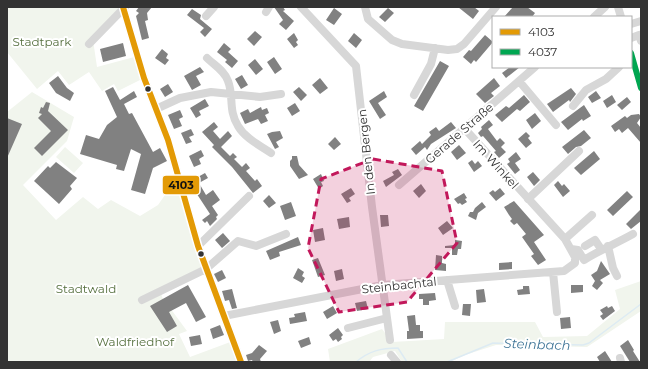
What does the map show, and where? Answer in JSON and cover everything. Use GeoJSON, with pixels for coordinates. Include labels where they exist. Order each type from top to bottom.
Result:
{"type":"FeatureCollection","features":[{"type":"Feature","properties":{"kind":"street"},"geometry":{"type":"LineString","coordinates":[[89,44],[124,7]]}},
{"type":"Feature","properties":{"kind":"street"},"geometry":{"type":"LineString","coordinates":[[124,7],[144,78],[168,140],[198,246],[240,362]]}},
{"type":"Feature","properties":{"kind":"street"},"geometry":{"type":"LineString","coordinates":[[206,16],[214,7]]}},
{"type":"Feature","properties":{"kind":"street","name":"In den Bergen"},"geometry":{"type":"LineString","coordinates":[[301,7],[356,66],[372,207],[390,340]]}},
{"type":"Feature","properties":{"kind":"street"},"geometry":{"type":"LineString","coordinates":[[365,7],[368,19],[392,40],[402,44],[457,49],[464,44],[496,7]]}},
{"type":"Feature","properties":{"kind":"street"},"geometry":{"type":"LineString","coordinates":[[595,16],[605,7]]}},
{"type":"Feature","properties":{"kind":"street"},"geometry":{"type":"LineString","coordinates":[[632,38],[639,35],[641,41]]}},
{"type":"Feature","properties":{"kind":"street"},"geometry":{"type":"LineString","coordinates":[[414,95],[431,64],[435,48]]}},
{"type":"Feature","properties":{"kind":"street"},"geometry":{"type":"LineString","coordinates":[[207,58],[224,73],[228,81],[230,108],[238,126],[250,139],[271,153]]}},
{"type":"Feature","properties":{"kind":"street"},"geometry":{"type":"LineString","coordinates":[[632,59],[641,88]]}},
{"type":"Feature","properties":{"kind":"street","name":"Gerade Straße"},"geometry":{"type":"LineString","coordinates":[[399,185],[534,68]]}},
{"type":"Feature","properties":{"kind":"street"},"geometry":{"type":"LineString","coordinates":[[573,106],[586,90],[606,79],[618,68]]}},
{"type":"Feature","properties":{"kind":"street"},"geometry":{"type":"LineString","coordinates":[[519,81],[556,125]]}},
{"type":"Feature","properties":{"kind":"street"},"geometry":{"type":"LineString","coordinates":[[156,109],[192,94],[211,92],[260,97],[281,94]]}},
{"type":"Feature","properties":{"kind":"street","name":"Im Winkel"},"geometry":{"type":"LineString","coordinates":[[464,128],[571,249]]}},
{"type":"Feature","properties":{"kind":"street","name":"Im Winkel"},"geometry":{"type":"LineString","coordinates":[[528,199],[579,151]]}},
{"type":"Feature","properties":{"kind":"street"},"geometry":{"type":"LineString","coordinates":[[198,246],[249,196]]}},
{"type":"Feature","properties":{"kind":"street"},"geometry":{"type":"LineString","coordinates":[[564,240],[592,215]]}},
{"type":"Feature","properties":{"kind":"street"},"geometry":{"type":"LineString","coordinates":[[142,300],[206,269],[238,241],[256,246],[286,234]]}},
{"type":"Feature","properties":{"kind":"street"},"geometry":{"type":"LineString","coordinates":[[571,249],[578,250],[584,260],[633,234]]}},
{"type":"Feature","properties":{"kind":"street"},"geometry":{"type":"LineString","coordinates":[[585,246],[595,240],[605,248],[617,276]]}},
{"type":"Feature","properties":{"kind":"street","name":"Steinbachtal"},"geometry":{"type":"LineString","coordinates":[[224,316],[383,284],[564,271],[575,263],[575,257],[571,249]]}},
{"type":"Feature","properties":{"kind":"street"},"geometry":{"type":"LineString","coordinates":[[553,272],[557,312]]}},
{"type":"Feature","properties":{"kind":"street"},"geometry":{"type":"LineString","coordinates":[[447,280],[455,306]]}},
{"type":"Feature","properties":{"kind":"street"},"geometry":{"type":"LineString","coordinates":[[348,328],[387,318]]}},
{"type":"Feature","properties":{"kind":"street"},"geometry":{"type":"LineString","coordinates":[[391,355],[397,362]]}},
{"type":"Feature","properties":{"kind":"highlighted area"},"geometry":{"type":"Polygon","coordinates":[[[373,159],[442,171],[457,243],[407,302],[339,312],[308,248],[321,179],[373,159]]]}},
{"type":"Feature","properties":{"kind":"green space","name":"Stadtpark"},"geometry":{"type":"Polygon","coordinates":[[[7,7],[125,7],[93,40],[97,67],[138,56],[144,78],[118,91],[114,84],[102,91],[89,72],[69,85],[58,71],[37,89],[7,52],[7,7]]]}},
{"type":"Feature","properties":{"kind":"green space","name":"Stadtwald"},"geometry":{"type":"Polygon","coordinates":[[[32,92],[74,117],[67,141],[23,185],[56,220],[83,197],[98,209],[111,200],[140,216],[158,205],[179,175],[206,269],[161,291],[162,297],[187,331],[179,334],[190,357],[233,341],[241,362],[7,362],[7,112],[32,92]]]}},
{"type":"Feature","properties":{"kind":"green space"},"geometry":{"type":"Polygon","coordinates":[[[65,147],[83,163],[74,173],[56,157],[65,147]]]}},
{"type":"Feature","properties":{"kind":"green space"},"geometry":{"type":"Polygon","coordinates":[[[641,281],[641,311],[587,347],[496,345],[465,355],[450,362],[402,362],[395,351],[373,357],[369,362],[330,362],[328,349],[382,329],[392,342],[444,339],[445,322],[535,322],[543,337],[587,336],[620,309],[615,290],[641,281]]]}},
{"type":"Feature","properties":{"kind":"building"},"geometry":{"type":"Polygon","coordinates":[[[139,7],[152,7],[147,13],[148,20],[145,21],[149,38],[142,40],[136,16],[139,13],[136,11],[139,7]]]}},
{"type":"Feature","properties":{"kind":"building"},"geometry":{"type":"Polygon","coordinates":[[[274,7],[283,7],[285,10],[283,11],[294,21],[286,30],[279,24],[283,20],[274,7]]]}},
{"type":"Feature","properties":{"kind":"building"},"geometry":{"type":"Polygon","coordinates":[[[458,7],[474,7],[479,11],[473,19],[458,7]]]}},
{"type":"Feature","properties":{"kind":"building"},"geometry":{"type":"Polygon","coordinates":[[[513,7],[527,7],[535,13],[533,16],[505,16],[513,7]]]}},
{"type":"Feature","properties":{"kind":"building"},"geometry":{"type":"Polygon","coordinates":[[[334,8],[342,14],[334,25],[326,20],[334,8]]]}},
{"type":"Feature","properties":{"kind":"building"},"geometry":{"type":"Polygon","coordinates":[[[388,8],[394,13],[385,22],[379,17],[388,8]]]}},
{"type":"Feature","properties":{"kind":"building"},"geometry":{"type":"Polygon","coordinates":[[[192,9],[201,15],[200,19],[212,29],[205,37],[200,32],[204,28],[187,15],[192,9]]]}},
{"type":"Feature","properties":{"kind":"building"},"geometry":{"type":"Polygon","coordinates":[[[255,31],[262,37],[254,46],[247,39],[255,31]]]}},
{"type":"Feature","properties":{"kind":"building"},"geometry":{"type":"Polygon","coordinates":[[[294,33],[298,40],[296,42],[298,45],[294,48],[287,39],[294,33]]]}},
{"type":"Feature","properties":{"kind":"building"},"geometry":{"type":"Polygon","coordinates":[[[354,33],[362,40],[356,48],[348,41],[354,33]]]}},
{"type":"Feature","properties":{"kind":"building"},"geometry":{"type":"Polygon","coordinates":[[[485,35],[492,41],[492,43],[476,62],[474,60],[471,64],[463,57],[469,50],[471,51],[485,35]]]}},
{"type":"Feature","properties":{"kind":"building"},"geometry":{"type":"Polygon","coordinates":[[[123,43],[126,56],[103,62],[100,49],[123,43]]]}},
{"type":"Feature","properties":{"kind":"building"},"geometry":{"type":"Polygon","coordinates":[[[224,43],[231,49],[228,52],[238,61],[232,68],[225,62],[227,60],[217,52],[224,43]]]}},
{"type":"Feature","properties":{"kind":"building"},"geometry":{"type":"Polygon","coordinates":[[[162,49],[168,54],[166,58],[169,60],[165,65],[155,58],[162,49]]]}},
{"type":"Feature","properties":{"kind":"building"},"geometry":{"type":"Polygon","coordinates":[[[274,57],[282,69],[275,74],[267,62],[274,57]]]}},
{"type":"Feature","properties":{"kind":"building"},"geometry":{"type":"Polygon","coordinates":[[[255,59],[263,69],[256,75],[248,65],[255,59]]]}},
{"type":"Feature","properties":{"kind":"building"},"geometry":{"type":"Polygon","coordinates":[[[440,61],[449,66],[423,111],[414,106],[440,61]]]}},
{"type":"Feature","properties":{"kind":"building"},"geometry":{"type":"Polygon","coordinates":[[[200,67],[204,72],[196,76],[201,85],[192,90],[184,76],[200,67]]]}},
{"type":"Feature","properties":{"kind":"building"},"geometry":{"type":"Polygon","coordinates":[[[509,68],[519,68],[506,78],[502,73],[509,68]]]}},
{"type":"Feature","properties":{"kind":"building"},"geometry":{"type":"Polygon","coordinates":[[[242,75],[248,85],[241,89],[235,79],[242,75]]]}},
{"type":"Feature","properties":{"kind":"building"},"geometry":{"type":"Polygon","coordinates":[[[58,76],[67,88],[74,93],[70,101],[56,93],[49,83],[58,76]]]}},
{"type":"Feature","properties":{"kind":"building"},"geometry":{"type":"Polygon","coordinates":[[[320,78],[328,88],[320,94],[312,85],[320,78]]]}},
{"type":"Feature","properties":{"kind":"building"},"geometry":{"type":"Polygon","coordinates":[[[494,78],[500,86],[491,93],[494,96],[485,103],[476,94],[494,78]]]}},
{"type":"Feature","properties":{"kind":"building"},"geometry":{"type":"Polygon","coordinates":[[[168,84],[173,92],[165,97],[160,89],[168,84]]]}},
{"type":"Feature","properties":{"kind":"building"},"geometry":{"type":"Polygon","coordinates":[[[113,87],[120,100],[134,91],[137,97],[124,104],[129,114],[132,113],[153,152],[160,148],[167,161],[153,168],[145,194],[131,190],[141,154],[131,149],[124,171],[116,169],[117,165],[80,154],[86,135],[99,139],[107,125],[117,117],[105,91],[113,87]]]}},
{"type":"Feature","properties":{"kind":"building"},"geometry":{"type":"Polygon","coordinates":[[[299,87],[307,95],[301,101],[293,92],[299,87]]]}},
{"type":"Feature","properties":{"kind":"building"},"geometry":{"type":"Polygon","coordinates":[[[571,88],[576,94],[570,102],[569,100],[553,112],[547,104],[571,88]]]}},
{"type":"Feature","properties":{"kind":"building"},"geometry":{"type":"Polygon","coordinates":[[[384,91],[387,97],[378,103],[386,115],[380,119],[369,101],[384,91]]]}},
{"type":"Feature","properties":{"kind":"building"},"geometry":{"type":"Polygon","coordinates":[[[596,91],[601,98],[592,103],[588,97],[596,91]]]}},
{"type":"Feature","properties":{"kind":"building"},"geometry":{"type":"Polygon","coordinates":[[[524,95],[530,102],[520,111],[517,109],[502,122],[495,115],[506,106],[509,108],[524,95]]]}},
{"type":"Feature","properties":{"kind":"building"},"geometry":{"type":"Polygon","coordinates":[[[612,95],[616,102],[607,108],[603,101],[612,95]]]}},
{"type":"Feature","properties":{"kind":"building"},"geometry":{"type":"Polygon","coordinates":[[[627,97],[631,102],[622,110],[617,105],[627,97]]]}},
{"type":"Feature","properties":{"kind":"building"},"geometry":{"type":"Polygon","coordinates":[[[205,99],[209,106],[199,111],[201,115],[196,118],[190,108],[205,99]]]}},
{"type":"Feature","properties":{"kind":"building"},"geometry":{"type":"Polygon","coordinates":[[[46,102],[50,103],[48,111],[68,130],[42,156],[34,148],[51,131],[38,118],[42,114],[39,113],[41,107],[43,108],[46,102]]]}},
{"type":"Feature","properties":{"kind":"building"},"geometry":{"type":"Polygon","coordinates":[[[295,103],[300,111],[292,116],[287,108],[295,103]]]}},
{"type":"Feature","properties":{"kind":"building"},"geometry":{"type":"Polygon","coordinates":[[[584,105],[591,116],[583,121],[582,119],[568,130],[561,122],[584,105]]]}},
{"type":"Feature","properties":{"kind":"building"},"geometry":{"type":"Polygon","coordinates":[[[261,107],[262,110],[267,108],[269,113],[265,115],[268,121],[261,124],[258,119],[245,124],[240,113],[248,109],[250,113],[261,107]]]}},
{"type":"Feature","properties":{"kind":"building"},"geometry":{"type":"Polygon","coordinates":[[[180,110],[183,117],[179,119],[182,126],[174,129],[168,115],[180,110]]]}},
{"type":"Feature","properties":{"kind":"building"},"geometry":{"type":"Polygon","coordinates":[[[535,113],[541,121],[532,129],[526,120],[535,113]]]}},
{"type":"Feature","properties":{"kind":"building"},"geometry":{"type":"Polygon","coordinates":[[[639,114],[641,117],[637,123],[641,128],[641,143],[628,128],[622,133],[619,129],[615,132],[611,126],[625,116],[627,118],[631,115],[639,114]]]}},
{"type":"Feature","properties":{"kind":"building"},"geometry":{"type":"Polygon","coordinates":[[[7,118],[22,124],[7,158],[7,118]]]}},
{"type":"Feature","properties":{"kind":"building"},"geometry":{"type":"Polygon","coordinates":[[[489,120],[493,125],[488,129],[497,141],[500,138],[505,143],[501,147],[506,152],[499,158],[494,152],[496,151],[483,136],[481,137],[478,133],[482,129],[481,127],[489,120]]]}},
{"type":"Feature","properties":{"kind":"building"},"geometry":{"type":"Polygon","coordinates":[[[214,122],[218,127],[213,131],[220,139],[228,131],[232,136],[221,147],[230,156],[233,153],[237,157],[234,159],[242,167],[246,163],[250,168],[246,171],[255,181],[257,179],[262,186],[253,193],[232,167],[212,147],[214,145],[202,132],[214,122]]]}},
{"type":"Feature","properties":{"kind":"building"},"geometry":{"type":"Polygon","coordinates":[[[451,122],[456,128],[431,144],[427,150],[425,147],[416,155],[411,149],[420,141],[422,144],[431,135],[429,132],[436,127],[439,131],[451,122]]]}},
{"type":"Feature","properties":{"kind":"building"},"geometry":{"type":"Polygon","coordinates":[[[191,129],[194,135],[189,137],[192,142],[186,144],[181,133],[191,129]]]}},
{"type":"Feature","properties":{"kind":"building"},"geometry":{"type":"Polygon","coordinates":[[[584,130],[591,138],[568,154],[562,147],[584,130]]]}},
{"type":"Feature","properties":{"kind":"building"},"geometry":{"type":"Polygon","coordinates":[[[280,131],[283,138],[276,142],[279,147],[275,149],[267,134],[280,131]]]}},
{"type":"Feature","properties":{"kind":"building"},"geometry":{"type":"Polygon","coordinates":[[[526,132],[530,136],[528,138],[532,143],[526,148],[518,139],[526,132]]]}},
{"type":"Feature","properties":{"kind":"building"},"geometry":{"type":"Polygon","coordinates":[[[335,137],[341,144],[334,150],[328,144],[335,137]]]}},
{"type":"Feature","properties":{"kind":"building"},"geometry":{"type":"Polygon","coordinates":[[[459,145],[466,153],[457,160],[451,152],[459,145]]]}},
{"type":"Feature","properties":{"kind":"building"},"geometry":{"type":"Polygon","coordinates":[[[201,150],[204,156],[199,159],[201,164],[194,167],[189,156],[201,150]]]}},
{"type":"Feature","properties":{"kind":"building"},"geometry":{"type":"Polygon","coordinates":[[[594,151],[600,159],[581,175],[574,168],[594,151]]]}},
{"type":"Feature","properties":{"kind":"building"},"geometry":{"type":"Polygon","coordinates":[[[516,152],[521,159],[515,163],[520,170],[515,174],[507,164],[510,162],[508,159],[516,152]]]}},
{"type":"Feature","properties":{"kind":"building"},"geometry":{"type":"Polygon","coordinates":[[[292,156],[297,156],[299,165],[308,175],[299,179],[290,166],[292,156]]]}},
{"type":"Feature","properties":{"kind":"building"},"geometry":{"type":"Polygon","coordinates":[[[472,160],[475,164],[478,161],[482,166],[474,172],[468,163],[472,160]]]}},
{"type":"Feature","properties":{"kind":"building"},"geometry":{"type":"Polygon","coordinates":[[[56,162],[77,178],[70,186],[72,189],[59,204],[34,181],[48,166],[50,168],[56,162]]]}},
{"type":"Feature","properties":{"kind":"building"},"geometry":{"type":"Polygon","coordinates":[[[398,169],[402,175],[386,187],[383,181],[394,175],[392,172],[398,169]]]}},
{"type":"Feature","properties":{"kind":"building"},"geometry":{"type":"Polygon","coordinates":[[[533,172],[540,180],[534,186],[527,177],[533,172]]]}},
{"type":"Feature","properties":{"kind":"building"},"geometry":{"type":"Polygon","coordinates":[[[205,173],[208,178],[199,183],[206,195],[213,190],[220,200],[212,206],[218,215],[216,217],[217,219],[210,226],[207,221],[205,223],[202,220],[210,214],[189,182],[205,173]]]}},
{"type":"Feature","properties":{"kind":"building"},"geometry":{"type":"Polygon","coordinates":[[[321,174],[324,181],[321,182],[323,186],[319,189],[313,179],[321,174]]]}},
{"type":"Feature","properties":{"kind":"building"},"geometry":{"type":"Polygon","coordinates":[[[558,181],[562,186],[564,184],[570,191],[563,197],[554,185],[558,181]]]}},
{"type":"Feature","properties":{"kind":"building"},"geometry":{"type":"Polygon","coordinates":[[[421,184],[426,191],[419,198],[413,191],[421,184]]]}},
{"type":"Feature","properties":{"kind":"building"},"geometry":{"type":"Polygon","coordinates":[[[351,188],[355,194],[349,198],[351,201],[347,203],[341,194],[351,188]]]}},
{"type":"Feature","properties":{"kind":"building"},"geometry":{"type":"Polygon","coordinates":[[[500,188],[505,194],[496,201],[489,193],[493,190],[495,192],[500,188]]]}},
{"type":"Feature","properties":{"kind":"building"},"geometry":{"type":"Polygon","coordinates":[[[627,191],[633,197],[613,216],[607,210],[627,191]]]}},
{"type":"Feature","properties":{"kind":"building"},"geometry":{"type":"Polygon","coordinates":[[[464,193],[467,198],[465,199],[467,202],[462,205],[460,203],[458,204],[454,199],[464,193]]]}},
{"type":"Feature","properties":{"kind":"building"},"geometry":{"type":"Polygon","coordinates":[[[269,195],[276,203],[269,208],[263,201],[269,195]]]}},
{"type":"Feature","properties":{"kind":"building"},"geometry":{"type":"Polygon","coordinates":[[[514,201],[544,235],[534,242],[546,260],[538,265],[531,256],[534,254],[522,237],[526,234],[517,223],[514,225],[510,221],[512,219],[504,207],[514,201]]]}},
{"type":"Feature","properties":{"kind":"building"},"geometry":{"type":"Polygon","coordinates":[[[291,202],[296,216],[285,220],[280,206],[291,202]]]}},
{"type":"Feature","properties":{"kind":"building"},"geometry":{"type":"Polygon","coordinates":[[[482,202],[486,207],[478,213],[476,220],[468,216],[470,212],[473,212],[482,202]]]}},
{"type":"Feature","properties":{"kind":"building"},"geometry":{"type":"Polygon","coordinates":[[[641,209],[641,221],[631,229],[626,224],[641,209]]]}},
{"type":"Feature","properties":{"kind":"building"},"geometry":{"type":"Polygon","coordinates":[[[380,215],[388,215],[389,226],[381,227],[380,215]]]}},
{"type":"Feature","properties":{"kind":"building"},"geometry":{"type":"Polygon","coordinates":[[[349,217],[350,227],[339,229],[337,219],[349,217]]]}},
{"type":"Feature","properties":{"kind":"building"},"geometry":{"type":"Polygon","coordinates":[[[447,221],[453,228],[443,235],[438,228],[447,221]]]}},
{"type":"Feature","properties":{"kind":"building"},"geometry":{"type":"Polygon","coordinates":[[[323,228],[325,240],[315,242],[313,230],[323,228]]]}},
{"type":"Feature","properties":{"kind":"building"},"geometry":{"type":"Polygon","coordinates":[[[223,233],[230,241],[222,248],[215,240],[223,233]]]}},
{"type":"Feature","properties":{"kind":"building"},"geometry":{"type":"Polygon","coordinates":[[[298,237],[301,245],[279,252],[280,256],[270,260],[266,251],[298,237]]]}},
{"type":"Feature","properties":{"kind":"building"},"geometry":{"type":"Polygon","coordinates":[[[455,240],[462,241],[461,249],[458,249],[457,255],[452,255],[452,248],[445,248],[445,246],[455,245],[455,240]]]}},
{"type":"Feature","properties":{"kind":"building"},"geometry":{"type":"Polygon","coordinates":[[[436,255],[442,256],[442,263],[446,264],[446,271],[435,270],[436,255]]]}},
{"type":"Feature","properties":{"kind":"building"},"geometry":{"type":"Polygon","coordinates":[[[318,258],[325,275],[318,277],[312,260],[318,258]]]}},
{"type":"Feature","properties":{"kind":"building"},"geometry":{"type":"Polygon","coordinates":[[[601,261],[610,274],[600,280],[603,283],[597,290],[592,286],[595,281],[591,275],[597,271],[601,261]]]}},
{"type":"Feature","properties":{"kind":"building"},"geometry":{"type":"Polygon","coordinates":[[[512,262],[512,269],[499,270],[499,263],[512,262]]]}},
{"type":"Feature","properties":{"kind":"building"},"geometry":{"type":"Polygon","coordinates":[[[298,268],[304,272],[302,276],[305,278],[302,283],[293,278],[298,268]]]}},
{"type":"Feature","properties":{"kind":"building"},"geometry":{"type":"Polygon","coordinates":[[[342,269],[344,279],[336,281],[334,271],[342,269]]]}},
{"type":"Feature","properties":{"kind":"building"},"geometry":{"type":"Polygon","coordinates":[[[222,270],[226,278],[218,282],[214,274],[222,270]]]}},
{"type":"Feature","properties":{"kind":"building"},"geometry":{"type":"Polygon","coordinates":[[[188,285],[206,317],[196,322],[186,303],[169,312],[177,326],[167,332],[150,306],[188,285]]]}},
{"type":"Feature","properties":{"kind":"building"},"geometry":{"type":"Polygon","coordinates":[[[571,285],[583,285],[583,292],[571,293],[571,285]]]}},
{"type":"Feature","properties":{"kind":"building"},"geometry":{"type":"Polygon","coordinates":[[[523,286],[529,286],[530,294],[518,295],[517,290],[523,289],[523,286]]]}},
{"type":"Feature","properties":{"kind":"building"},"geometry":{"type":"Polygon","coordinates":[[[232,289],[237,308],[232,309],[229,300],[225,301],[222,291],[232,289]]]}},
{"type":"Feature","properties":{"kind":"building"},"geometry":{"type":"Polygon","coordinates":[[[484,289],[486,302],[477,303],[476,290],[484,289]]]}},
{"type":"Feature","properties":{"kind":"building"},"geometry":{"type":"Polygon","coordinates":[[[435,293],[436,300],[429,301],[429,305],[423,305],[423,299],[419,299],[419,294],[435,293]]]}},
{"type":"Feature","properties":{"kind":"building"},"geometry":{"type":"Polygon","coordinates":[[[366,301],[368,309],[357,311],[355,303],[366,301]]]}},
{"type":"Feature","properties":{"kind":"building"},"geometry":{"type":"Polygon","coordinates":[[[463,304],[471,304],[470,316],[462,315],[463,304]]]}},
{"type":"Feature","properties":{"kind":"building"},"geometry":{"type":"Polygon","coordinates":[[[333,306],[337,313],[327,319],[323,312],[333,306]]]}},
{"type":"Feature","properties":{"kind":"building"},"geometry":{"type":"Polygon","coordinates":[[[607,306],[608,308],[612,306],[615,311],[603,320],[600,316],[603,314],[600,310],[607,306]]]}},
{"type":"Feature","properties":{"kind":"building"},"geometry":{"type":"Polygon","coordinates":[[[305,312],[307,321],[290,324],[289,318],[295,317],[294,314],[305,312]]]}},
{"type":"Feature","properties":{"kind":"building"},"geometry":{"type":"Polygon","coordinates":[[[415,315],[416,325],[420,325],[420,331],[423,331],[423,338],[407,339],[407,331],[409,331],[407,316],[415,315]]]}},
{"type":"Feature","properties":{"kind":"building"},"geometry":{"type":"Polygon","coordinates":[[[570,317],[571,328],[561,329],[560,318],[570,317]]]}},
{"type":"Feature","properties":{"kind":"building"},"geometry":{"type":"Polygon","coordinates":[[[278,320],[281,331],[274,334],[270,322],[278,320]]]}},
{"type":"Feature","properties":{"kind":"building"},"geometry":{"type":"Polygon","coordinates":[[[220,325],[224,335],[213,339],[210,329],[220,325]]]}},
{"type":"Feature","properties":{"kind":"building"},"geometry":{"type":"Polygon","coordinates":[[[338,328],[343,335],[341,337],[342,339],[338,342],[336,339],[333,341],[329,335],[338,328]]]}},
{"type":"Feature","properties":{"kind":"building"},"geometry":{"type":"Polygon","coordinates":[[[200,335],[202,344],[191,346],[189,337],[200,335]]]}},
{"type":"Feature","properties":{"kind":"building"},"geometry":{"type":"Polygon","coordinates":[[[309,337],[311,344],[301,348],[298,341],[309,337]]]}},
{"type":"Feature","properties":{"kind":"building"},"geometry":{"type":"Polygon","coordinates":[[[628,340],[640,362],[630,362],[620,346],[628,340]]]}},
{"type":"Feature","properties":{"kind":"building"},"geometry":{"type":"Polygon","coordinates":[[[259,345],[267,351],[260,359],[261,362],[253,362],[252,360],[248,361],[246,355],[252,353],[259,345]]]}},
{"type":"Feature","properties":{"kind":"building"},"geometry":{"type":"Polygon","coordinates":[[[605,351],[612,362],[600,362],[597,357],[605,351]]]}},
{"type":"Feature","properties":{"kind":"waterway","name":"Steinbach"},"geometry":{"type":"LineString","coordinates":[[447,362],[493,343],[583,345],[589,343],[641,304]]}},
{"type":"Feature","properties":{"kind":"waterway","name":"Steinbach"},"geometry":{"type":"LineString","coordinates":[[356,362],[366,355],[376,351],[398,348],[407,362]]}},
{"type":"Feature","properties":{"kind":"transit line","name":"4103"},"geometry":{"type":"LineString","coordinates":[[123,7],[144,78],[168,140],[198,246],[241,362]]}},
{"type":"Feature","properties":{"kind":"transit line","name":"4037"},"geometry":{"type":"LineString","coordinates":[[632,56],[641,88]]}},
{"type":"Feature","properties":{"kind":"park label","name":"Waldfriedhof"},"geometry":{"type":"Point","coordinates":[135,341]}}]}
